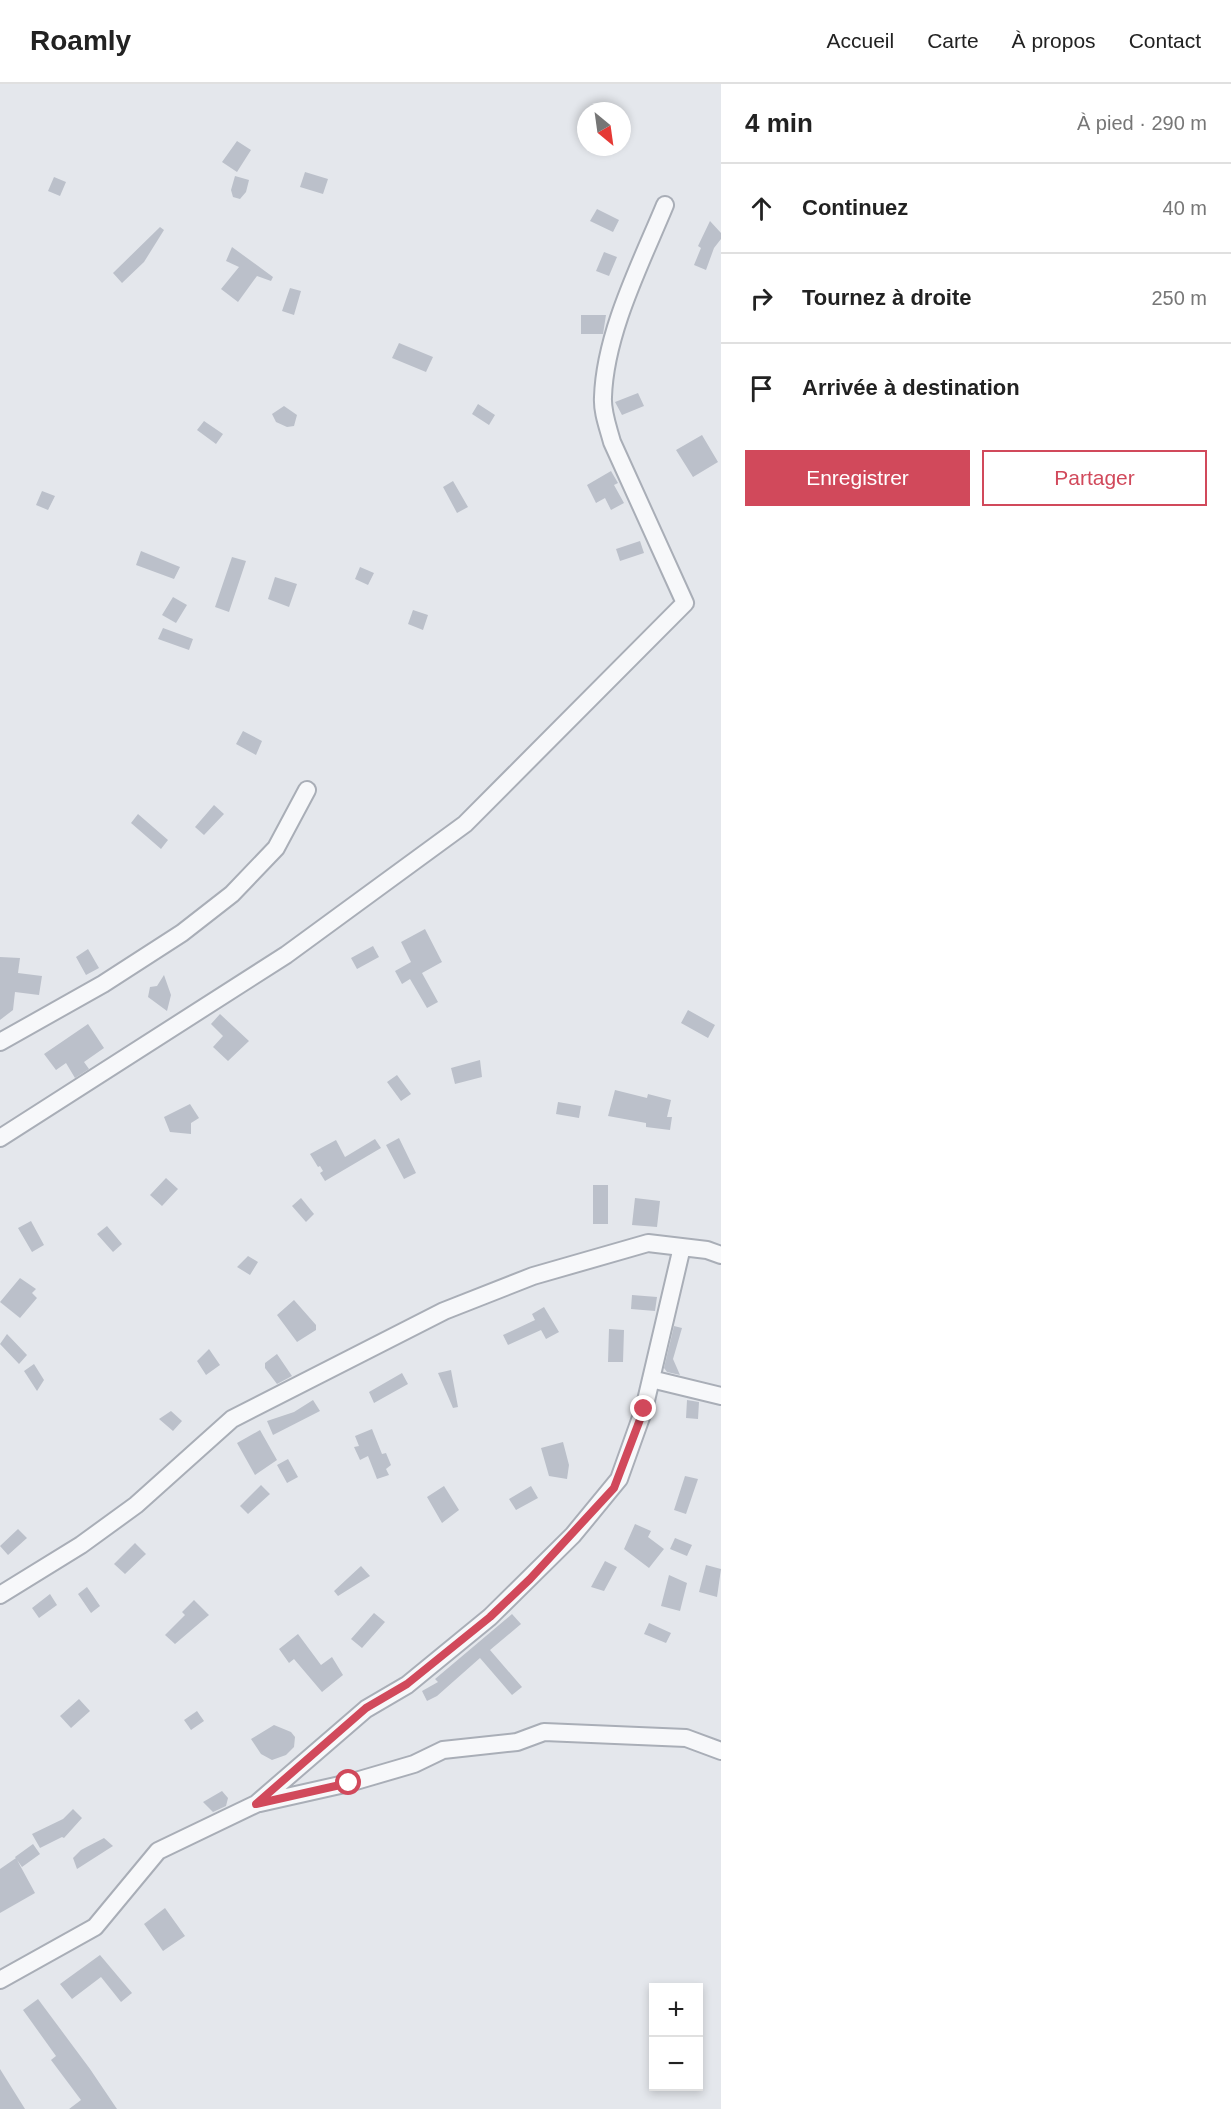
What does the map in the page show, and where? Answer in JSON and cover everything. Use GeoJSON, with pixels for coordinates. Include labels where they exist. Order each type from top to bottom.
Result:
{"type":"FeatureCollection","features":[{"type":"Feature","properties":{"kind":"street"},"geometry":{"type":"LineString","coordinates":[[0,1138],[286,955],[465,824],[685,603],[612,442],[603,397],[611,347],[621,316],[665,205]]}},
{"type":"Feature","properties":{"kind":"street"},"geometry":{"type":"LineString","coordinates":[[0,1042],[103,984],[182,933],[232,894],[276,848],[307,790]]}},
{"type":"Feature","properties":{"kind":"street"},"geometry":{"type":"LineString","coordinates":[[0,1595],[81,1545],[136,1504],[232,1419],[444,1311],[533,1276],[648,1243],[707,1250],[721,1255]]}},
{"type":"Feature","properties":{"kind":"street"},"geometry":{"type":"LineString","coordinates":[[256,1804],[366,1708],[407,1684],[490,1617],[573,1535],[619,1479],[644,1409],[682,1247]]}},
{"type":"Feature","properties":{"kind":"street"},"geometry":{"type":"LineString","coordinates":[[651,1379],[721,1396]]}},
{"type":"Feature","properties":{"kind":"street"},"geometry":{"type":"LineString","coordinates":[[0,1980],[95,1927],[158,1851],[256,1804],[349,1783],[414,1764],[443,1750],[517,1742],[544,1732],[686,1738],[721,1751]]}},
{"type":"Feature","properties":{"kind":"building"},"geometry":{"type":"Polygon","coordinates":[[[237,141],[251,150],[237,172],[222,162],[237,141]]]}},
{"type":"Feature","properties":{"kind":"building"},"geometry":{"type":"Polygon","coordinates":[[[305,172],[328,179],[323,194],[300,187],[305,172]]]}},
{"type":"Feature","properties":{"kind":"building"},"geometry":{"type":"Polygon","coordinates":[[[235,176],[249,180],[246,192],[240,199],[233,197],[231,190],[235,176]]]}},
{"type":"Feature","properties":{"kind":"building"},"geometry":{"type":"Polygon","coordinates":[[[54,177],[66,182],[60,196],[48,191],[54,177]]]}},
{"type":"Feature","properties":{"kind":"building"},"geometry":{"type":"Polygon","coordinates":[[[597,209],[619,220],[613,232],[590,221],[597,209]]]}},
{"type":"Feature","properties":{"kind":"building"},"geometry":{"type":"Polygon","coordinates":[[[710,221],[721,233],[721,239],[714,248],[706,270],[694,265],[701,248],[698,246],[710,221]]]}},
{"type":"Feature","properties":{"kind":"building"},"geometry":{"type":"Polygon","coordinates":[[[160,227],[164,230],[144,262],[122,283],[113,273],[160,227]]]}},
{"type":"Feature","properties":{"kind":"building"},"geometry":{"type":"Polygon","coordinates":[[[232,247],[273,277],[271,281],[257,276],[238,302],[221,289],[239,267],[226,261],[232,247]]]}},
{"type":"Feature","properties":{"kind":"building"},"geometry":{"type":"Polygon","coordinates":[[[604,252],[617,257],[609,276],[596,271],[604,252]]]}},
{"type":"Feature","properties":{"kind":"building"},"geometry":{"type":"Polygon","coordinates":[[[290,288],[301,291],[294,315],[282,311],[290,288]]]}},
{"type":"Feature","properties":{"kind":"building"},"geometry":{"type":"Polygon","coordinates":[[[581,315],[606,315],[603,334],[581,334],[581,315]]]}},
{"type":"Feature","properties":{"kind":"building"},"geometry":{"type":"Polygon","coordinates":[[[399,343],[433,357],[426,372],[392,358],[399,343]]]}},
{"type":"Feature","properties":{"kind":"building"},"geometry":{"type":"Polygon","coordinates":[[[638,393],[644,406],[622,415],[615,402],[638,393]]]}},
{"type":"Feature","properties":{"kind":"building"},"geometry":{"type":"Polygon","coordinates":[[[478,404],[495,415],[489,425],[472,414],[478,404]]]}},
{"type":"Feature","properties":{"kind":"building"},"geometry":{"type":"Polygon","coordinates":[[[284,406],[297,415],[294,426],[287,427],[276,422],[272,414],[284,406]]]}},
{"type":"Feature","properties":{"kind":"building"},"geometry":{"type":"Polygon","coordinates":[[[204,421],[223,434],[216,444],[197,430],[204,421]]]}},
{"type":"Feature","properties":{"kind":"building"},"geometry":{"type":"Polygon","coordinates":[[[702,435],[718,462],[693,477],[676,450],[702,435]]]}},
{"type":"Feature","properties":{"kind":"building"},"geometry":{"type":"Polygon","coordinates":[[[611,471],[618,483],[614,485],[624,503],[611,510],[605,498],[596,503],[587,485],[611,471]]]}},
{"type":"Feature","properties":{"kind":"building"},"geometry":{"type":"Polygon","coordinates":[[[453,481],[468,507],[457,513],[443,487],[453,481]]]}},
{"type":"Feature","properties":{"kind":"building"},"geometry":{"type":"Polygon","coordinates":[[[42,491],[55,496],[48,510],[36,505],[42,491]]]}},
{"type":"Feature","properties":{"kind":"building"},"geometry":{"type":"Polygon","coordinates":[[[640,541],[644,553],[620,561],[616,549],[640,541]]]}},
{"type":"Feature","properties":{"kind":"building"},"geometry":{"type":"Polygon","coordinates":[[[141,551],[180,567],[174,579],[136,565],[141,551]]]}},
{"type":"Feature","properties":{"kind":"building"},"geometry":{"type":"Polygon","coordinates":[[[232,557],[246,561],[229,612],[215,607],[232,557]]]}},
{"type":"Feature","properties":{"kind":"building"},"geometry":{"type":"Polygon","coordinates":[[[360,567],[374,573],[368,585],[355,579],[360,567]]]}},
{"type":"Feature","properties":{"kind":"building"},"geometry":{"type":"Polygon","coordinates":[[[275,577],[297,584],[289,607],[268,599],[275,577]]]}},
{"type":"Feature","properties":{"kind":"building"},"geometry":{"type":"Polygon","coordinates":[[[173,597],[187,605],[176,623],[162,615],[173,597]]]}},
{"type":"Feature","properties":{"kind":"building"},"geometry":{"type":"Polygon","coordinates":[[[413,610],[428,615],[423,630],[408,624],[413,610]]]}},
{"type":"Feature","properties":{"kind":"building"},"geometry":{"type":"Polygon","coordinates":[[[163,628],[193,639],[189,650],[158,639],[163,628]]]}},
{"type":"Feature","properties":{"kind":"building"},"geometry":{"type":"Polygon","coordinates":[[[243,731],[262,741],[256,755],[236,744],[243,731]]]}},
{"type":"Feature","properties":{"kind":"building"},"geometry":{"type":"Polygon","coordinates":[[[214,805],[224,814],[204,835],[195,827],[214,805]]]}},
{"type":"Feature","properties":{"kind":"building"},"geometry":{"type":"Polygon","coordinates":[[[138,814],[168,840],[161,849],[131,823],[138,814]]]}},
{"type":"Feature","properties":{"kind":"building"},"geometry":{"type":"Polygon","coordinates":[[[425,929],[442,962],[422,973],[438,1002],[427,1008],[410,979],[402,984],[395,971],[411,962],[401,942],[425,929]]]}},
{"type":"Feature","properties":{"kind":"building"},"geometry":{"type":"Polygon","coordinates":[[[373,946],[379,957],[357,969],[351,958],[373,946]]]}},
{"type":"Feature","properties":{"kind":"building"},"geometry":{"type":"Polygon","coordinates":[[[88,949],[99,968],[86,975],[76,957],[88,949]]]}},
{"type":"Feature","properties":{"kind":"building"},"geometry":{"type":"Polygon","coordinates":[[[0,957],[20,958],[18,973],[42,976],[39,995],[15,992],[13,1010],[0,1020],[0,957]]]}},
{"type":"Feature","properties":{"kind":"building"},"geometry":{"type":"Polygon","coordinates":[[[164,975],[171,995],[167,1011],[148,997],[150,987],[157,986],[164,975]]]}},
{"type":"Feature","properties":{"kind":"building"},"geometry":{"type":"Polygon","coordinates":[[[688,1010],[715,1025],[708,1038],[681,1023],[688,1010]]]}},
{"type":"Feature","properties":{"kind":"building"},"geometry":{"type":"Polygon","coordinates":[[[220,1014],[249,1041],[228,1061],[213,1047],[223,1036],[211,1024],[220,1014]]]}},
{"type":"Feature","properties":{"kind":"building"},"geometry":{"type":"Polygon","coordinates":[[[88,1024],[104,1048],[84,1062],[89,1069],[75,1078],[66,1063],[56,1070],[44,1054],[88,1024]]]}},
{"type":"Feature","properties":{"kind":"building"},"geometry":{"type":"Polygon","coordinates":[[[480,1060],[482,1077],[455,1084],[451,1068],[480,1060]]]}},
{"type":"Feature","properties":{"kind":"building"},"geometry":{"type":"Polygon","coordinates":[[[397,1075],[411,1094],[401,1101],[387,1082],[397,1075]]]}},
{"type":"Feature","properties":{"kind":"building"},"geometry":{"type":"Polygon","coordinates":[[[615,1090],[647,1098],[648,1094],[671,1100],[667,1117],[672,1117],[670,1130],[646,1127],[646,1123],[608,1116],[615,1090]]]}},
{"type":"Feature","properties":{"kind":"building"},"geometry":{"type":"Polygon","coordinates":[[[558,1102],[581,1106],[579,1118],[556,1114],[558,1102]]]}},
{"type":"Feature","properties":{"kind":"building"},"geometry":{"type":"Polygon","coordinates":[[[190,1104],[199,1118],[191,1123],[191,1134],[170,1132],[164,1117],[190,1104]]]}},
{"type":"Feature","properties":{"kind":"building"},"geometry":{"type":"Polygon","coordinates":[[[399,1138],[416,1173],[404,1179],[386,1145],[399,1138]]]}},
{"type":"Feature","properties":{"kind":"building"},"geometry":{"type":"Polygon","coordinates":[[[375,1139],[381,1148],[325,1181],[320,1173],[323,1171],[310,1154],[336,1140],[345,1157],[375,1139]]]}},
{"type":"Feature","properties":{"kind":"building"},"geometry":{"type":"Polygon","coordinates":[[[166,1178],[178,1189],[162,1206],[150,1195],[166,1178]]]}},
{"type":"Feature","properties":{"kind":"building"},"geometry":{"type":"Polygon","coordinates":[[[593,1185],[608,1185],[608,1224],[593,1224],[593,1185]]]}},
{"type":"Feature","properties":{"kind":"building"},"geometry":{"type":"Polygon","coordinates":[[[301,1198],[314,1214],[306,1222],[292,1206],[301,1198]]]}},
{"type":"Feature","properties":{"kind":"building"},"geometry":{"type":"Polygon","coordinates":[[[635,1198],[660,1201],[657,1227],[632,1225],[635,1198]]]}},
{"type":"Feature","properties":{"kind":"building"},"geometry":{"type":"Polygon","coordinates":[[[31,1221],[44,1245],[32,1252],[18,1228],[31,1221]]]}},
{"type":"Feature","properties":{"kind":"building"},"geometry":{"type":"Polygon","coordinates":[[[107,1226],[122,1244],[113,1252],[97,1234],[107,1226]]]}},
{"type":"Feature","properties":{"kind":"building"},"geometry":{"type":"Polygon","coordinates":[[[248,1256],[258,1262],[250,1275],[237,1267],[248,1256]]]}},
{"type":"Feature","properties":{"kind":"building"},"geometry":{"type":"Polygon","coordinates":[[[20,1278],[36,1289],[32,1293],[37,1298],[20,1318],[0,1302],[20,1278]]]}},
{"type":"Feature","properties":{"kind":"building"},"geometry":{"type":"Polygon","coordinates":[[[632,1295],[657,1297],[655,1311],[631,1309],[632,1295]]]}},
{"type":"Feature","properties":{"kind":"building"},"geometry":{"type":"Polygon","coordinates":[[[294,1300],[316,1325],[316,1330],[297,1342],[277,1315],[294,1300]]]}},
{"type":"Feature","properties":{"kind":"building"},"geometry":{"type":"Polygon","coordinates":[[[544,1307],[559,1332],[546,1339],[541,1330],[508,1345],[503,1335],[535,1320],[532,1314],[544,1307]]]}},
{"type":"Feature","properties":{"kind":"building"},"geometry":{"type":"Polygon","coordinates":[[[674,1326],[682,1328],[673,1359],[680,1375],[667,1372],[664,1368],[674,1326]]]}},
{"type":"Feature","properties":{"kind":"building"},"geometry":{"type":"Polygon","coordinates":[[[609,1329],[624,1330],[623,1362],[608,1362],[609,1329]]]}},
{"type":"Feature","properties":{"kind":"building"},"geometry":{"type":"Polygon","coordinates":[[[7,1334],[27,1355],[19,1364],[0,1344],[7,1334]]]}},
{"type":"Feature","properties":{"kind":"building"},"geometry":{"type":"Polygon","coordinates":[[[209,1349],[220,1365],[206,1375],[197,1361],[209,1349]]]}},
{"type":"Feature","properties":{"kind":"building"},"geometry":{"type":"Polygon","coordinates":[[[277,1354],[292,1376],[277,1384],[265,1368],[265,1363],[277,1354]]]}},
{"type":"Feature","properties":{"kind":"building"},"geometry":{"type":"Polygon","coordinates":[[[34,1364],[44,1380],[37,1391],[24,1371],[34,1364]]]}},
{"type":"Feature","properties":{"kind":"building"},"geometry":{"type":"Polygon","coordinates":[[[451,1370],[458,1407],[453,1408],[438,1373],[451,1370]]]}},
{"type":"Feature","properties":{"kind":"building"},"geometry":{"type":"Polygon","coordinates":[[[402,1373],[408,1384],[374,1403],[369,1392],[402,1373]]]}},
{"type":"Feature","properties":{"kind":"building"},"geometry":{"type":"Polygon","coordinates":[[[313,1400],[320,1411],[273,1435],[267,1421],[294,1412],[313,1400]]]}},
{"type":"Feature","properties":{"kind":"building"},"geometry":{"type":"Polygon","coordinates":[[[687,1400],[699,1402],[698,1419],[686,1418],[687,1400]]]}},
{"type":"Feature","properties":{"kind":"building"},"geometry":{"type":"Polygon","coordinates":[[[171,1411],[182,1421],[173,1431],[159,1419],[171,1411]]]}},
{"type":"Feature","properties":{"kind":"building"},"geometry":{"type":"Polygon","coordinates":[[[372,1429],[382,1454],[386,1453],[391,1465],[386,1469],[389,1475],[377,1479],[368,1456],[360,1460],[354,1447],[359,1446],[355,1436],[372,1429]]]}},
{"type":"Feature","properties":{"kind":"building"},"geometry":{"type":"Polygon","coordinates":[[[260,1430],[277,1460],[255,1475],[237,1443],[260,1430]]]}},
{"type":"Feature","properties":{"kind":"building"},"geometry":{"type":"Polygon","coordinates":[[[563,1442],[569,1465],[567,1479],[549,1476],[541,1448],[563,1442]]]}},
{"type":"Feature","properties":{"kind":"building"},"geometry":{"type":"Polygon","coordinates":[[[288,1459],[298,1477],[287,1483],[277,1465],[288,1459]]]}},
{"type":"Feature","properties":{"kind":"building"},"geometry":{"type":"Polygon","coordinates":[[[685,1476],[698,1479],[686,1514],[674,1510],[685,1476]]]}},
{"type":"Feature","properties":{"kind":"building"},"geometry":{"type":"Polygon","coordinates":[[[261,1485],[270,1494],[248,1514],[240,1506],[261,1485]]]}},
{"type":"Feature","properties":{"kind":"building"},"geometry":{"type":"Polygon","coordinates":[[[444,1486],[459,1510],[442,1523],[427,1497],[444,1486]]]}},
{"type":"Feature","properties":{"kind":"building"},"geometry":{"type":"Polygon","coordinates":[[[531,1486],[538,1498],[516,1510],[509,1499],[531,1486]]]}},
{"type":"Feature","properties":{"kind":"building"},"geometry":{"type":"Polygon","coordinates":[[[635,1524],[651,1531],[648,1537],[664,1549],[649,1568],[624,1549],[635,1524]]]}},
{"type":"Feature","properties":{"kind":"building"},"geometry":{"type":"Polygon","coordinates":[[[18,1529],[27,1538],[8,1555],[0,1546],[18,1529]]]}},
{"type":"Feature","properties":{"kind":"building"},"geometry":{"type":"Polygon","coordinates":[[[675,1538],[692,1545],[687,1556],[670,1549],[675,1538]]]}},
{"type":"Feature","properties":{"kind":"building"},"geometry":{"type":"Polygon","coordinates":[[[135,1543],[146,1554],[125,1574],[114,1564],[135,1543]]]}},
{"type":"Feature","properties":{"kind":"building"},"geometry":{"type":"Polygon","coordinates":[[[605,1561],[617,1567],[604,1591],[591,1587],[605,1561]]]}},
{"type":"Feature","properties":{"kind":"building"},"geometry":{"type":"Polygon","coordinates":[[[706,1565],[721,1569],[717,1597],[699,1592],[706,1565]]]}},
{"type":"Feature","properties":{"kind":"building"},"geometry":{"type":"Polygon","coordinates":[[[361,1566],[370,1576],[338,1596],[334,1591],[361,1566]]]}},
{"type":"Feature","properties":{"kind":"building"},"geometry":{"type":"Polygon","coordinates":[[[669,1575],[687,1583],[680,1611],[661,1606],[669,1575]]]}},
{"type":"Feature","properties":{"kind":"building"},"geometry":{"type":"Polygon","coordinates":[[[87,1587],[100,1606],[91,1613],[78,1594],[87,1587]]]}},
{"type":"Feature","properties":{"kind":"building"},"geometry":{"type":"Polygon","coordinates":[[[50,1594],[57,1605],[39,1618],[32,1608],[50,1594]]]}},
{"type":"Feature","properties":{"kind":"building"},"geometry":{"type":"Polygon","coordinates":[[[194,1600],[209,1615],[175,1644],[165,1635],[185,1615],[182,1612],[194,1600]]]}},
{"type":"Feature","properties":{"kind":"building"},"geometry":{"type":"Polygon","coordinates":[[[374,1613],[385,1622],[362,1648],[351,1639],[374,1613]]]}},
{"type":"Feature","properties":{"kind":"building"},"geometry":{"type":"Polygon","coordinates":[[[512,1614],[521,1624],[490,1650],[522,1687],[512,1695],[480,1658],[437,1696],[427,1701],[422,1691],[438,1682],[435,1679],[512,1614]]]}},
{"type":"Feature","properties":{"kind":"building"},"geometry":{"type":"Polygon","coordinates":[[[649,1623],[671,1633],[666,1643],[644,1634],[649,1623]]]}},
{"type":"Feature","properties":{"kind":"building"},"geometry":{"type":"Polygon","coordinates":[[[298,1634],[321,1665],[332,1657],[343,1675],[322,1692],[294,1659],[289,1663],[279,1649],[298,1634]]]}},
{"type":"Feature","properties":{"kind":"building"},"geometry":{"type":"Polygon","coordinates":[[[79,1699],[90,1711],[71,1728],[60,1716],[79,1699]]]}},
{"type":"Feature","properties":{"kind":"building"},"geometry":{"type":"Polygon","coordinates":[[[197,1711],[204,1721],[191,1730],[184,1720],[197,1711]]]}},
{"type":"Feature","properties":{"kind":"building"},"geometry":{"type":"Polygon","coordinates":[[[274,1725],[291,1732],[295,1737],[294,1747],[286,1755],[272,1760],[261,1754],[251,1739],[274,1725]]]}},
{"type":"Feature","properties":{"kind":"building"},"geometry":{"type":"Polygon","coordinates":[[[222,1791],[228,1798],[226,1806],[213,1812],[203,1802],[222,1791]]]}},
{"type":"Feature","properties":{"kind":"building"},"geometry":{"type":"Polygon","coordinates":[[[73,1809],[82,1818],[64,1838],[40,1848],[32,1834],[63,1819],[73,1809]]]}},
{"type":"Feature","properties":{"kind":"building"},"geometry":{"type":"Polygon","coordinates":[[[104,1838],[113,1846],[77,1869],[73,1858],[81,1850],[104,1838]]]}},
{"type":"Feature","properties":{"kind":"building"},"geometry":{"type":"Polygon","coordinates":[[[33,1844],[40,1854],[22,1867],[15,1857],[33,1844]]]}},
{"type":"Feature","properties":{"kind":"building"},"geometry":{"type":"Polygon","coordinates":[[[16,1858],[35,1893],[0,1913],[0,1869],[16,1858]]]}},
{"type":"Feature","properties":{"kind":"building"},"geometry":{"type":"Polygon","coordinates":[[[165,1908],[185,1936],[163,1951],[144,1924],[165,1908]]]}},
{"type":"Feature","properties":{"kind":"building"},"geometry":{"type":"Polygon","coordinates":[[[100,1955],[132,1993],[121,2002],[101,1977],[72,1999],[60,1984],[100,1955]]]}},
{"type":"Feature","properties":{"kind":"building"},"geometry":{"type":"Polygon","coordinates":[[[38,1999],[117,2109],[69,2109],[81,2100],[51,2060],[56,2056],[23,2010],[38,1999]]]}},
{"type":"Feature","properties":{"kind":"building"},"geometry":{"type":"Polygon","coordinates":[[[0,2069],[25,2109],[0,2109],[0,2069]]]}},
{"type":"Feature","properties":{"kind":"route"},"geometry":{"type":"LineString","coordinates":[[349,1783],[256,1804],[366,1708],[407,1684],[490,1617],[530,1579],[614,1488],[644,1409]]}}]}
